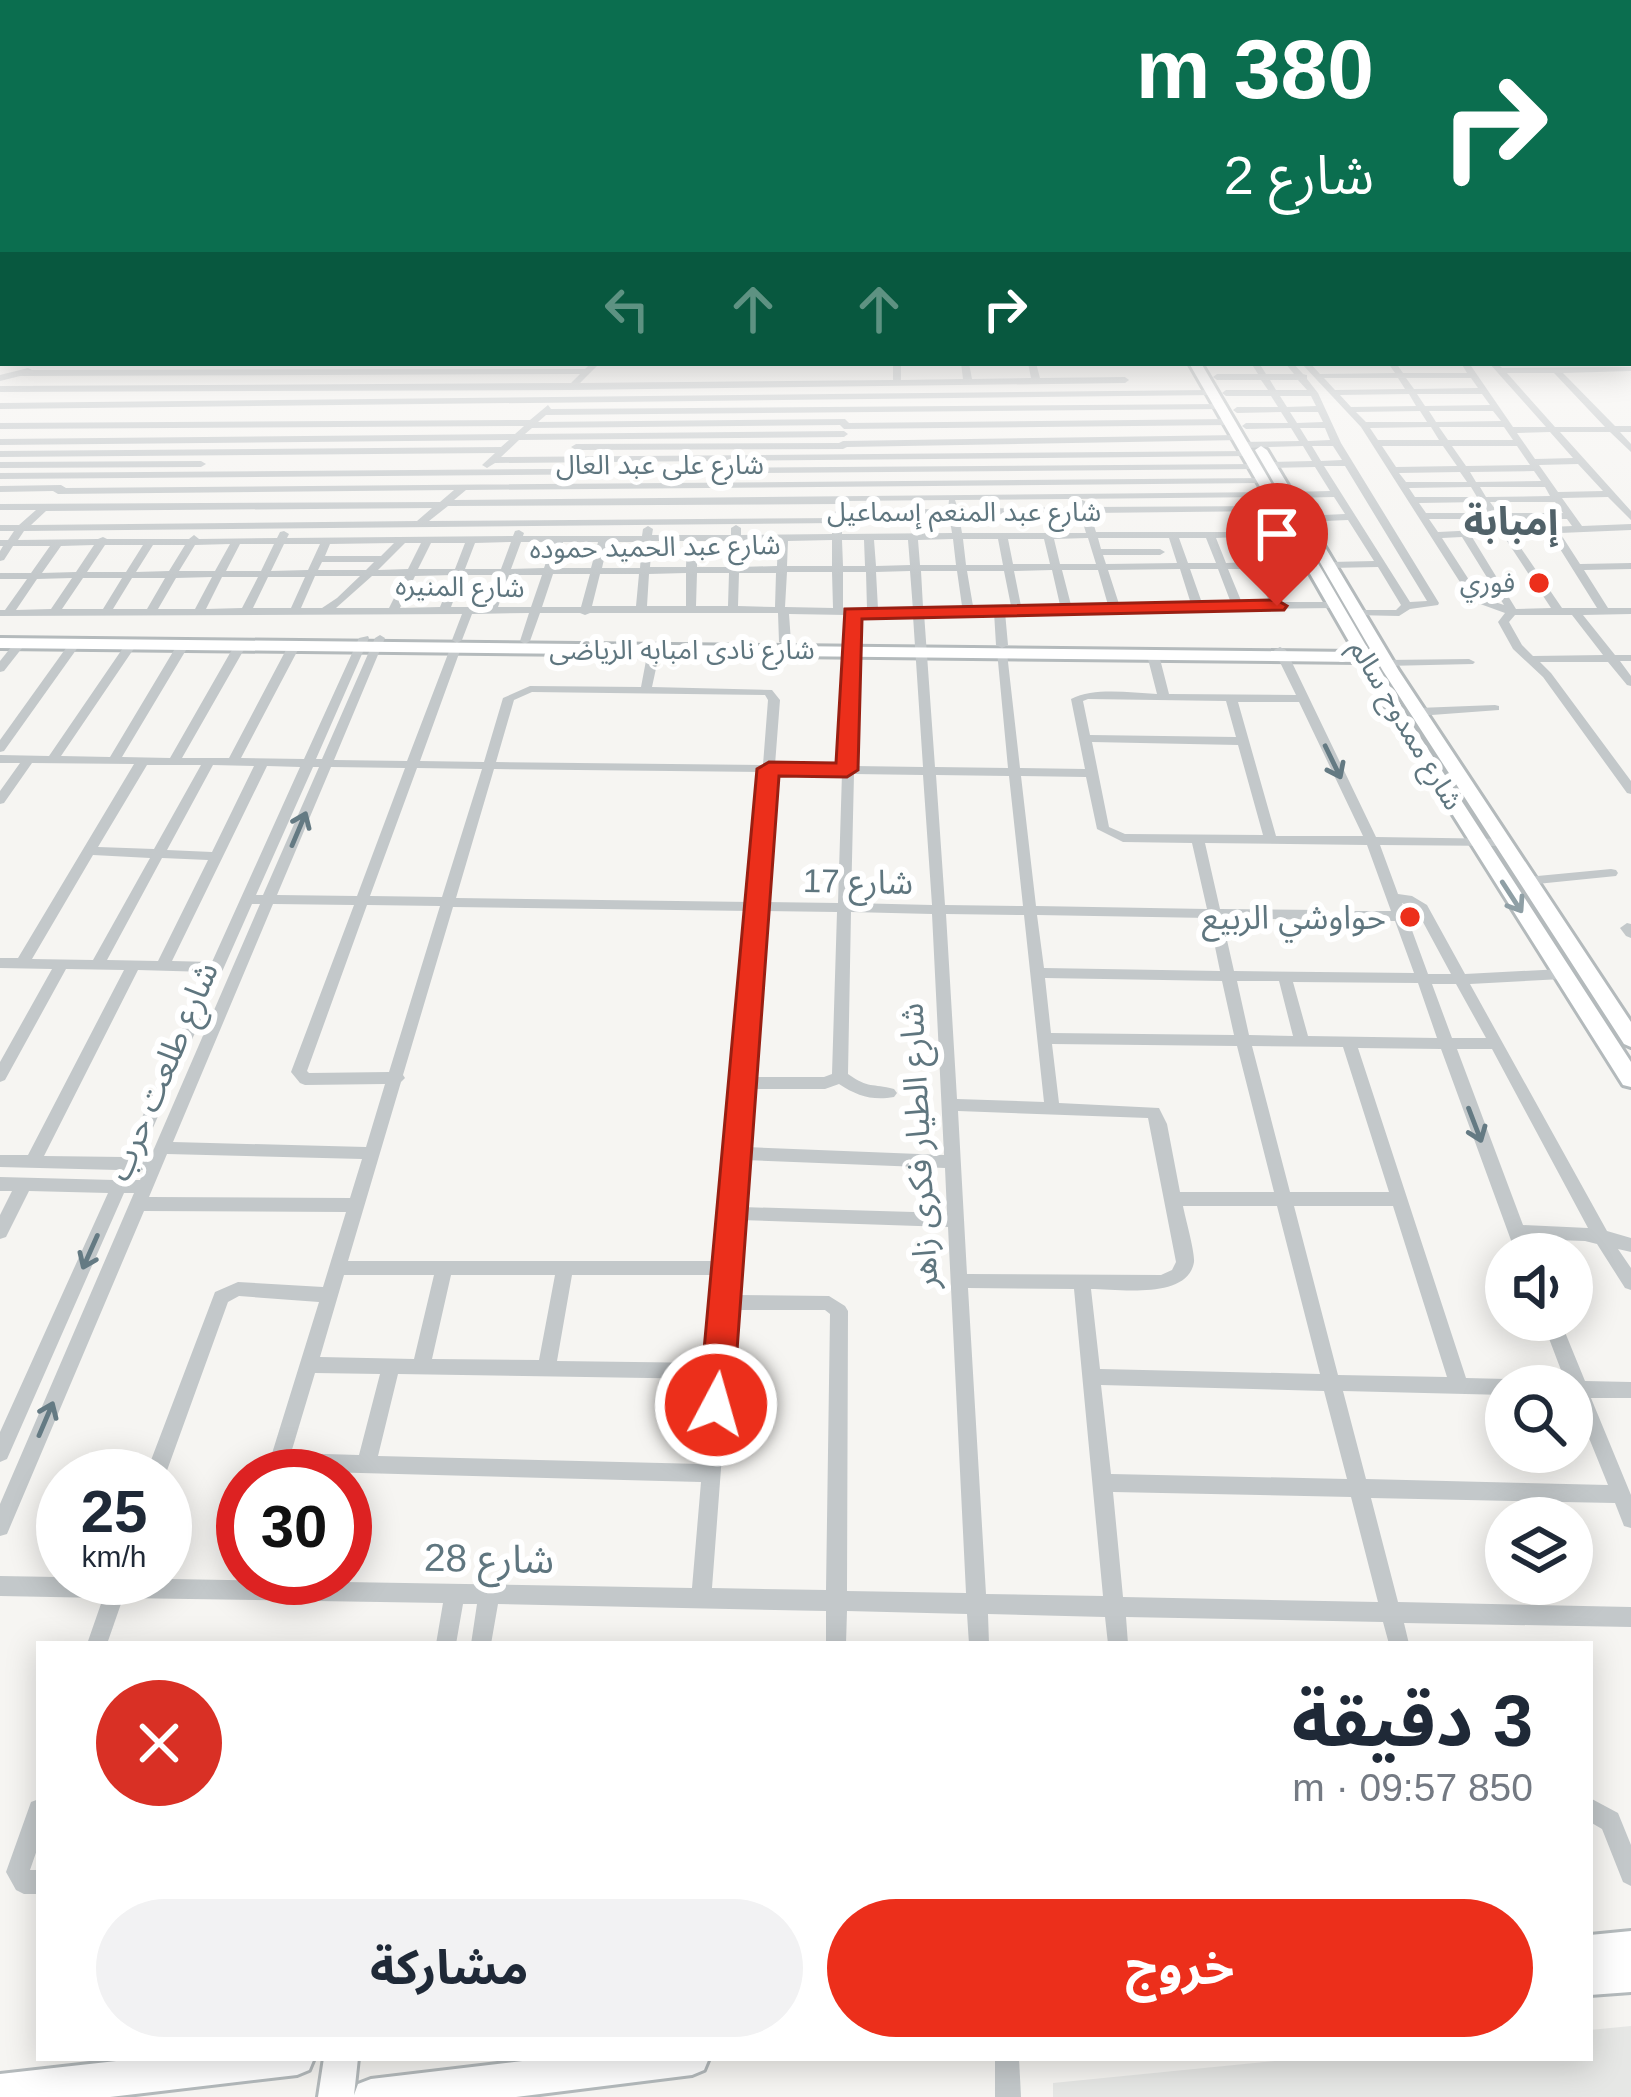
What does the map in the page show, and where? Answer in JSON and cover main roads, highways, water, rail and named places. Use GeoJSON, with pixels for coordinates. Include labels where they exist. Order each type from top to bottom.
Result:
{"type":"FeatureCollection","features":[{"type":"Feature","properties":{"kind":"main road","name":"شارع ممدوح سالم"},"geometry":{"type":"LineString","coordinates":[[1207,381],[1330,565],[1477,842],[1631,1078]]}},
{"type":"Feature","properties":{"kind":"main road","name":"شارع ممدوح سالم"},"geometry":{"type":"LineString","coordinates":[[1302,529],[1310,565],[1362,654],[1502,842],[1624,1018],[1631,1039]]}},
{"type":"Feature","properties":{"kind":"main road","name":"شارع نادى امبابه الرياضى"},"geometry":{"type":"LineString","coordinates":[[0,631],[654,650],[851,647],[1362,654]]}},
{"type":"Feature","properties":{"kind":"main road","name":"شارع نادى امبابه الرياضى"},"geometry":{"type":"LineString","coordinates":[[456,644],[785,642],[851,647]]}},
{"type":"Feature","properties":{"kind":"main road","name":"شارع نادى امبابه الرياضى"},"geometry":{"type":"LineString","coordinates":[[0,643],[370,643]]}},
{"type":"Feature","properties":{"kind":"main road","name":"شارع نادى امبابه الرياضى"},"geometry":{"type":"LineString","coordinates":[[1001,649],[1153,655],[1282,653]]}},
{"type":"Feature","properties":{"kind":"main road"},"geometry":{"type":"LineString","coordinates":[[1593,1952],[1631,1948]]}},
{"type":"Feature","properties":{"kind":"main road"},"geometry":{"type":"LineString","coordinates":[[1593,1978],[1631,1975]]}},
{"type":"Feature","properties":{"kind":"main road"},"geometry":{"type":"LineString","coordinates":[[0,2092],[148,2067],[247,2061]]}},
{"type":"Feature","properties":{"kind":"main road"},"geometry":{"type":"LineString","coordinates":[[336,2097],[341,2061]]}},
{"type":"Feature","properties":{"kind":"main road"},"geometry":{"type":"LineString","coordinates":[[371,2097],[667,2061]]}},
{"type":"Feature","properties":{"kind":"place","name":"فوري"},"geometry":{"type":"Point","coordinates":[1539,583]}},
{"type":"Feature","properties":{"kind":"place","name":"حواوشي الربيع"},"geometry":{"type":"Point","coordinates":[1410,917]}},
{"type":"Feature","properties":{"kind":"district","name":"إمبابة"},"geometry":{"type":"Point","coordinates":[1511,521]}}]}
